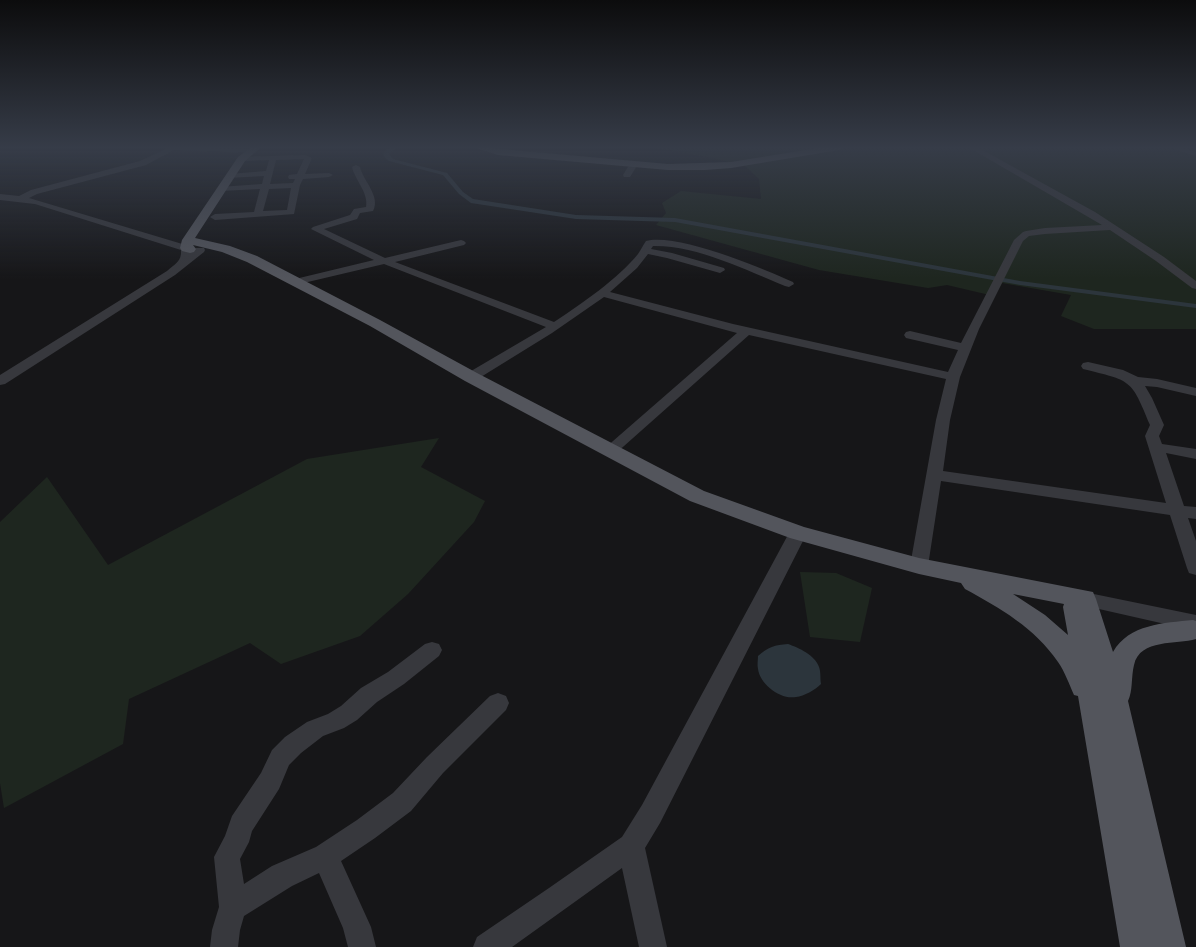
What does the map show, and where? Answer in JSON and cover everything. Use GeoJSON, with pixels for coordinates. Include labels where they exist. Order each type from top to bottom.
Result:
{"type":"FeatureCollection","features":[{"type":"Feature","properties":{"kind":"main road"},"geometry":{"type":"LineString","coordinates":[[187,244],[219,191]]}},
{"type":"Feature","properties":{"kind":"main road"},"geometry":{"type":"LineString","coordinates":[[204,239],[231,191]]}},
{"type":"Feature","properties":{"kind":"main road"},"geometry":{"type":"LineString","coordinates":[[187,244],[204,239],[252,258],[375,323],[470,377],[697,496],[798,533],[929,568],[973,583],[1080,603]]}},
{"type":"Feature","properties":{"kind":"main road"},"geometry":{"type":"LineString","coordinates":[[929,568],[991,579],[1080,603]]}},
{"type":"Feature","properties":{"kind":"main road"},"geometry":{"type":"LineString","coordinates":[[973,583],[1013,604],[1035,620],[1052,636],[1067,654],[1106,712]]}},
{"type":"Feature","properties":{"kind":"main road"},"geometry":{"type":"LineString","coordinates":[[1080,603],[1106,712],[1168,947]]}},
{"type":"Feature","properties":{"kind":"main road"},"geometry":{"type":"LineString","coordinates":[[1138,947],[1106,712],[1124,655],[1130,648],[1139,640],[1151,635],[1195,628]]}},
{"type":"Feature","properties":{"kind":"street"},"geometry":{"type":"LineString","coordinates":[[0,206],[21,199],[37,191]]}},
{"type":"Feature","properties":{"kind":"street"},"geometry":{"type":"LineString","coordinates":[[258,214],[264,191]]}},
{"type":"Feature","properties":{"kind":"street"},"geometry":{"type":"LineString","coordinates":[[215,217],[291,212],[296,191]]}},
{"type":"Feature","properties":{"kind":"street"},"geometry":{"type":"LineString","coordinates":[[367,191],[371,205],[370,209],[357,211],[354,217],[316,229],[384,261],[554,326]]}},
{"type":"Feature","properties":{"kind":"street"},"geometry":{"type":"LineString","coordinates":[[1051,191],[1112,227],[1160,259],[1196,286]]}},
{"type":"Feature","properties":{"kind":"street"},"geometry":{"type":"LineString","coordinates":[[0,197],[21,199],[158,239],[187,244],[187,256],[184,262]]}},
{"type":"Feature","properties":{"kind":"street"},"geometry":{"type":"LineString","coordinates":[[929,568],[934,475],[943,420],[953,376],[1005,266],[1019,240],[1026,234],[1045,231],[1112,227]]}},
{"type":"Feature","properties":{"kind":"street"},"geometry":{"type":"LineString","coordinates":[[0,381],[171,273],[184,262],[204,239]]}},
{"type":"Feature","properties":{"kind":"street"},"geometry":{"type":"LineString","coordinates":[[295,282],[461,243]]}},
{"type":"Feature","properties":{"kind":"street"},"geometry":{"type":"LineString","coordinates":[[470,377],[554,326],[603,292],[632,266],[650,243],[673,245],[716,255],[744,264],[789,284]]}},
{"type":"Feature","properties":{"kind":"street"},"geometry":{"type":"LineString","coordinates":[[645,251],[668,255],[720,270]]}},
{"type":"Feature","properties":{"kind":"street"},"geometry":{"type":"LineString","coordinates":[[603,292],[669,312],[745,332],[953,376]]}},
{"type":"Feature","properties":{"kind":"street"},"geometry":{"type":"LineString","coordinates":[[610,451],[745,332]]}},
{"type":"Feature","properties":{"kind":"street"},"geometry":{"type":"LineString","coordinates":[[910,335],[965,348]]}},
{"type":"Feature","properties":{"kind":"street"},"geometry":{"type":"LineString","coordinates":[[1088,366],[1128,377],[1134,381],[1148,402],[1157,425],[1152,436],[1155,447],[1196,568]]}},
{"type":"Feature","properties":{"kind":"street"},"geometry":{"type":"LineString","coordinates":[[1134,381],[1156,383],[1196,392]]}},
{"type":"Feature","properties":{"kind":"street"},"geometry":{"type":"LineString","coordinates":[[1155,447],[1196,454]]}},
{"type":"Feature","properties":{"kind":"street"},"geometry":{"type":"LineString","coordinates":[[934,475],[1196,513]]}},
{"type":"Feature","properties":{"kind":"street"},"geometry":{"type":"LineString","coordinates":[[488,947],[631,846],[651,814],[798,533]]}},
{"type":"Feature","properties":{"kind":"street"},"geometry":{"type":"LineString","coordinates":[[1080,603],[1195,628]]}},
{"type":"Feature","properties":{"kind":"street"},"geometry":{"type":"LineString","coordinates":[[224,947],[226,930],[233,906],[229,884],[227,857],[236,842],[241,825],[270,781],[280,758],[292,745],[315,729],[336,721],[369,695],[396,678],[432,650]]}},
{"type":"Feature","properties":{"kind":"street"},"geometry":{"type":"LineString","coordinates":[[233,906],[282,876],[325,856],[366,829],[402,802],[435,764],[498,703]]}},
{"type":"Feature","properties":{"kind":"street"},"geometry":{"type":"LineString","coordinates":[[631,846],[653,947]]}},
{"type":"Feature","properties":{"kind":"street"},"geometry":{"type":"LineString","coordinates":[[325,856],[357,927],[362,947]]}},
{"type":"Feature","properties":{"kind":"shaded area"},"geometry":{"type":"Polygon","coordinates":[[[681,191],[761,199],[760,191],[1196,191],[1196,329],[1094,329],[1061,316],[1071,295],[1002,283],[994,296],[947,285],[928,288],[819,270],[656,225],[666,213],[662,203],[681,191]]]}},
{"type":"Feature","properties":{"kind":"shaded area"},"geometry":{"type":"Polygon","coordinates":[[[439,438],[421,467],[485,501],[474,522],[408,594],[360,636],[281,664],[250,643],[129,699],[123,744],[4,808],[0,783],[0,522],[47,477],[108,565],[307,459],[439,438]]]}},
{"type":"Feature","properties":{"kind":"shaded area"},"geometry":{"type":"Polygon","coordinates":[[[800,572],[836,573],[872,588],[860,642],[810,637],[800,572]]]}},
{"type":"Feature","properties":{"kind":"shaded area"},"geometry":{"type":"Polygon","coordinates":[[[788,644],[802,650],[814,659],[820,671],[821,684],[809,692],[796,697],[784,696],[772,690],[763,680],[758,667],[758,656],[765,650],[779,645],[788,644]]]}},
{"type":"Feature","properties":{"kind":"waterway"},"geometry":{"type":"LineString","coordinates":[[459,191],[471,201],[576,217],[675,220],[1020,283],[1196,306]]}}]}
